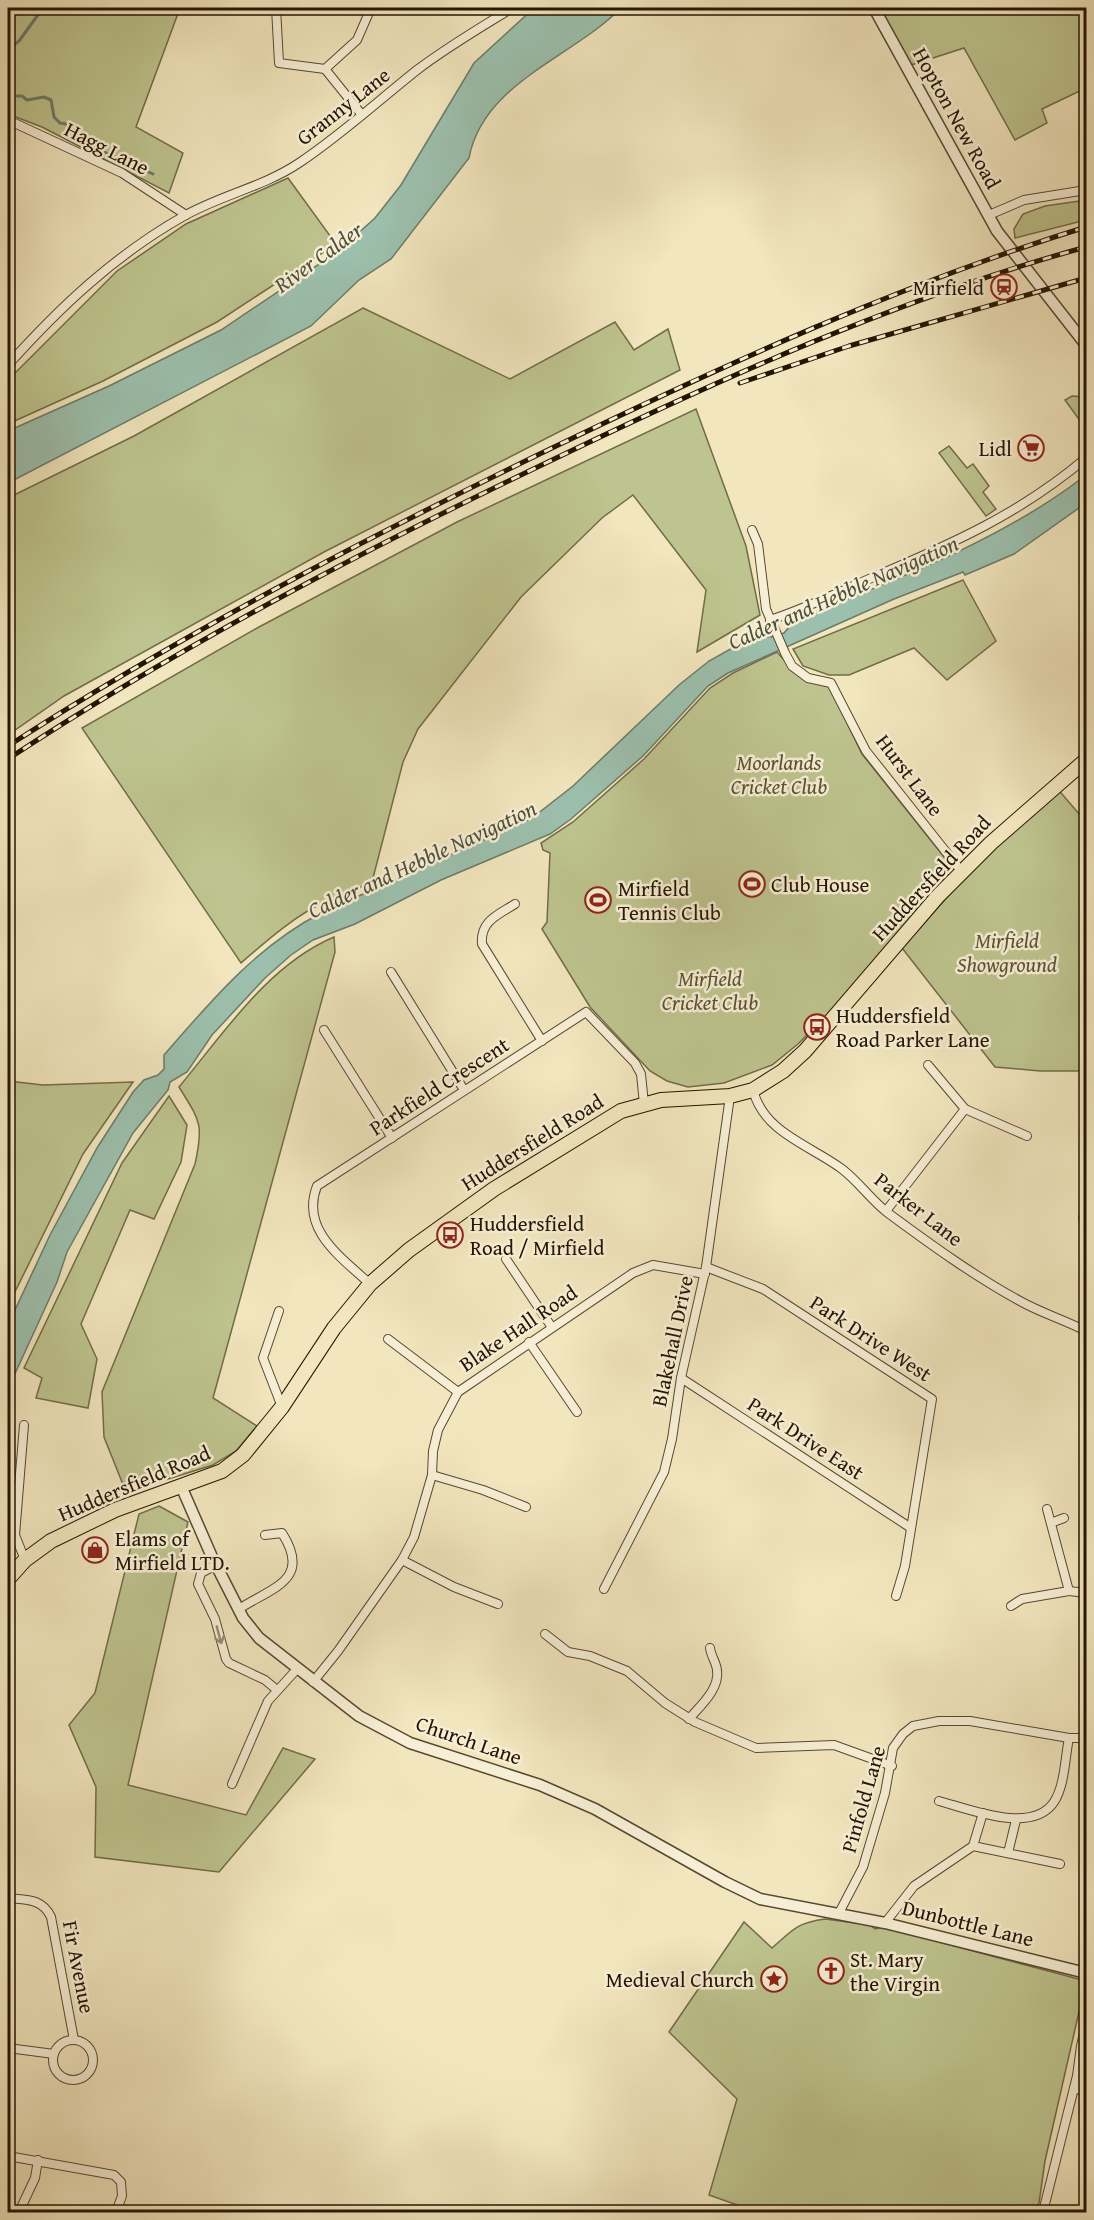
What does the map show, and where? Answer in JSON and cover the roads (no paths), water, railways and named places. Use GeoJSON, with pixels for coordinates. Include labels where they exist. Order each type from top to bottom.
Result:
{"type":"FeatureCollection","features":[{"type":"Feature","properties":{"kind":"highway","name":"Huddersfield Road"},"geometry":{"type":"LineString","coordinates":[[8,1579],[25,1560],[51,1541],[85,1524],[222,1471],[243,1455],[282,1407],[334,1328],[370,1284],[428,1236],[494,1189],[621,1111],[661,1100],[730,1096],[753,1090],[783,1071],[806,1051],[938,896],[1012,824],[1086,760]]}},
{"type":"Feature","properties":{"kind":"street"},"geometry":{"type":"LineString","coordinates":[[276,8],[279,63],[325,69],[362,115]]}},
{"type":"Feature","properties":{"kind":"street"},"geometry":{"type":"LineString","coordinates":[[325,69],[357,40],[371,8]]}},
{"type":"Feature","properties":{"kind":"street","name":"Granny Lane"},"geometry":{"type":"LineString","coordinates":[[8,365],[91,280],[139,244],[186,215],[265,183],[299,163],[419,69],[512,8]]}},
{"type":"Feature","properties":{"kind":"street","name":"Hopton New Road"},"geometry":{"type":"LineString","coordinates":[[874,8],[997,231],[1086,345]]}},
{"type":"Feature","properties":{"kind":"street","name":"Hagg Lane"},"geometry":{"type":"LineString","coordinates":[[8,120],[122,173],[186,215]]}},
{"type":"Feature","properties":{"kind":"street"},"geometry":{"type":"LineString","coordinates":[[989,215],[1035,197],[1086,190]]}},
{"type":"Feature","properties":{"kind":"street"},"geometry":{"type":"LineString","coordinates":[[772,624],[991,525],[1028,503],[1086,459]]}},
{"type":"Feature","properties":{"kind":"street","name":"Hurst Lane"},"geometry":{"type":"LineString","coordinates":[[752,530],[758,544],[766,609],[792,666],[808,678],[831,683],[866,751],[962,872]]}},
{"type":"Feature","properties":{"kind":"street"},"geometry":{"type":"LineString","coordinates":[[515,904],[486,923],[481,934],[482,944],[542,1041]]}},
{"type":"Feature","properties":{"kind":"street"},"geometry":{"type":"LineString","coordinates":[[391,972],[465,1090]]}},
{"type":"Feature","properties":{"kind":"street","name":"Parkfield Crescent"},"geometry":{"type":"LineString","coordinates":[[370,1284],[322,1239],[314,1219],[312,1200],[317,1186],[586,1012],[635,1063],[641,1074],[644,1104]]}},
{"type":"Feature","properties":{"kind":"street"},"geometry":{"type":"LineString","coordinates":[[324,1030],[392,1138]]}},
{"type":"Feature","properties":{"kind":"street"},"geometry":{"type":"LineString","coordinates":[[928,1065],[965,1109],[1027,1136]]}},
{"type":"Feature","properties":{"kind":"street","name":"Parker Lane"},"geometry":{"type":"LineString","coordinates":[[753,1090],[762,1113],[775,1128],[806,1144],[843,1170],[886,1211],[996,1287],[1022,1302],[1085,1328]]}},
{"type":"Feature","properties":{"kind":"street","name":"Blakehall Drive"},"geometry":{"type":"LineString","coordinates":[[604,1589],[606,1578],[664,1472],[672,1439],[681,1378],[705,1270],[730,1096]]}},
{"type":"Feature","properties":{"kind":"street"},"geometry":{"type":"LineString","coordinates":[[886,1211],[965,1109]]}},
{"type":"Feature","properties":{"kind":"street"},"geometry":{"type":"LineString","coordinates":[[1086,1208],[1083,1218],[1086,1231]]}},
{"type":"Feature","properties":{"kind":"street"},"geometry":{"type":"LineString","coordinates":[[506,1259],[551,1326]]}},
{"type":"Feature","properties":{"kind":"street","name":"Blake Hall Road"},"geometry":{"type":"LineString","coordinates":[[313,1682],[338,1651],[402,1560],[414,1537],[432,1474],[438,1430],[458,1392],[551,1326],[633,1273],[653,1265],[705,1270]]}},
{"type":"Feature","properties":{"kind":"street","name":"Park Drive West"},"geometry":{"type":"LineString","coordinates":[[705,1270],[763,1289],[932,1399],[911,1528],[896,1596]]}},
{"type":"Feature","properties":{"kind":"street"},"geometry":{"type":"LineString","coordinates":[[279,1311],[263,1358],[282,1407]]}},
{"type":"Feature","properties":{"kind":"street"},"geometry":{"type":"LineString","coordinates":[[388,1339],[458,1392]]}},
{"type":"Feature","properties":{"kind":"street"},"geometry":{"type":"LineString","coordinates":[[529,1342],[577,1412]]}},
{"type":"Feature","properties":{"kind":"street","name":"Park Drive East"},"geometry":{"type":"LineString","coordinates":[[681,1378],[911,1528]]}},
{"type":"Feature","properties":{"kind":"street"},"geometry":{"type":"LineString","coordinates":[[24,1425],[15,1535],[25,1560]]}},
{"type":"Feature","properties":{"kind":"street"},"geometry":{"type":"LineString","coordinates":[[432,1474],[526,1507]]}},
{"type":"Feature","properties":{"kind":"street","name":"Church Lane"},"geometry":{"type":"LineString","coordinates":[[181,1486],[238,1609],[259,1638],[359,1716],[410,1743],[540,1785],[595,1809],[760,1899],[839,1913]]}},
{"type":"Feature","properties":{"kind":"street"},"geometry":{"type":"LineString","coordinates":[[1047,1509],[1069,1591]]}},
{"type":"Feature","properties":{"kind":"street"},"geometry":{"type":"LineString","coordinates":[[1051,1523],[1064,1518]]}},
{"type":"Feature","properties":{"kind":"street"},"geometry":{"type":"LineString","coordinates":[[238,1609],[285,1582],[294,1568],[292,1548],[282,1533],[265,1535]]}},
{"type":"Feature","properties":{"kind":"street"},"geometry":{"type":"LineString","coordinates":[[402,1560],[454,1587],[498,1604]]}},
{"type":"Feature","properties":{"kind":"street"},"geometry":{"type":"LineString","coordinates":[[216,1565],[201,1573],[198,1581],[215,1619],[226,1659],[229,1663],[265,1680],[277,1690]]}},
{"type":"Feature","properties":{"kind":"street"},"geometry":{"type":"LineString","coordinates":[[1011,1606],[1022,1599],[1069,1591],[1086,1593]]}},
{"type":"Feature","properties":{"kind":"street"},"geometry":{"type":"LineString","coordinates":[[545,1634],[568,1652],[590,1656],[627,1671],[665,1703],[689,1719],[756,1748],[834,1745],[892,1766]]}},
{"type":"Feature","properties":{"kind":"street"},"geometry":{"type":"LineString","coordinates":[[689,1719],[713,1690],[717,1679],[717,1668],[711,1659],[710,1648]]}},
{"type":"Feature","properties":{"kind":"street"},"geometry":{"type":"LineString","coordinates":[[232,1784],[268,1701],[297,1669]]}},
{"type":"Feature","properties":{"kind":"street","name":"Pinfold Lane"},"geometry":{"type":"LineString","coordinates":[[839,1913],[863,1867],[892,1766],[894,1749],[903,1734],[918,1724],[970,1722],[1069,1738],[1086,1738]]}},
{"type":"Feature","properties":{"kind":"street"},"geometry":{"type":"LineString","coordinates":[[939,1801],[1016,1820],[1040,1813],[1055,1801],[1069,1738]]}},
{"type":"Feature","properties":{"kind":"street"},"geometry":{"type":"LineString","coordinates":[[885,1923],[914,1886],[973,1846],[983,1813]]}},
{"type":"Feature","properties":{"kind":"street"},"geometry":{"type":"LineString","coordinates":[[1008,1853],[1016,1820]]}},
{"type":"Feature","properties":{"kind":"street"},"geometry":{"type":"LineString","coordinates":[[973,1846],[1060,1864]]}},
{"type":"Feature","properties":{"kind":"street","name":"Fir Avenue"},"geometry":{"type":"LineString","coordinates":[[8,1898],[36,1900],[46,1907],[51,1917],[74,2040]]}},
{"type":"Feature","properties":{"kind":"street","name":"Dunbottle Lane"},"geometry":{"type":"LineString","coordinates":[[839,1913],[1086,1973]]}},
{"type":"Feature","properties":{"kind":"street"},"geometry":{"type":"LineString","coordinates":[[1043,2212],[1074,2088],[1086,2025]]}},
{"type":"Feature","properties":{"kind":"street"},"geometry":{"type":"LineString","coordinates":[[74,2040],[86,2044],[92,2054],[92,2066],[85,2076],[73,2080],[61,2076],[54,2066],[54,2054],[62,2043],[74,2040]]}},
{"type":"Feature","properties":{"kind":"street"},"geometry":{"type":"LineString","coordinates":[[8,2048],[54,2054]]}},
{"type":"Feature","properties":{"kind":"street"},"geometry":{"type":"LineString","coordinates":[[1074,2088],[1086,2092]]}},
{"type":"Feature","properties":{"kind":"street"},"geometry":{"type":"LineString","coordinates":[[8,2156],[114,2175],[121,2182],[122,2196],[116,2212]]}},
{"type":"Feature","properties":{"kind":"street"},"geometry":{"type":"LineString","coordinates":[[19,2212],[35,2178],[38,2160]]}},
{"type":"Feature","properties":{"kind":"waterway"},"geometry":{"type":"LineString","coordinates":[[8,49],[19,41],[43,8]]}},
{"type":"Feature","properties":{"kind":"waterway"},"geometry":{"type":"LineString","coordinates":[[8,96],[22,96],[27,100],[44,97],[51,100],[54,117],[60,123],[73,125],[76,130],[75,139],[153,174]]}},
{"type":"Feature","properties":{"kind":"railway"},"geometry":{"type":"LineString","coordinates":[[8,746],[208,626],[344,552],[552,448],[815,327],[949,274],[1086,227]]}},
{"type":"Feature","properties":{"kind":"railway"},"geometry":{"type":"LineString","coordinates":[[8,759],[139,677],[274,601],[411,529],[615,430],[747,370],[881,315],[1017,267],[1086,247]]}},
{"type":"Feature","properties":{"kind":"railway"},"geometry":{"type":"LineString","coordinates":[[740,383],[849,346],[1086,278]]}},
{"type":"Feature","properties":{"kind":"place","name":"Mirfield"},"geometry":{"type":"Point","coordinates":[1004,287]}},
{"type":"Feature","properties":{"kind":"place","name":"Lidl"},"geometry":{"type":"Point","coordinates":[1031,448]}},
{"type":"Feature","properties":{"kind":"place","name":"Club House"},"geometry":{"type":"Point","coordinates":[752,884]}},
{"type":"Feature","properties":{"kind":"place","name":"Mirfield Tennis Club"},"geometry":{"type":"Point","coordinates":[598,900]}},
{"type":"Feature","properties":{"kind":"place","name":"Huddersfield Road Parker Lane"},"geometry":{"type":"Point","coordinates":[817,1027]}},
{"type":"Feature","properties":{"kind":"place","name":"Huddersfield Road / Mirfield"},"geometry":{"type":"Point","coordinates":[450,1235]}},
{"type":"Feature","properties":{"kind":"place","name":"Elams of Mirfield LTD."},"geometry":{"type":"Point","coordinates":[95,1550]}},
{"type":"Feature","properties":{"kind":"place","name":"St. Mary the Virgin"},"geometry":{"type":"Point","coordinates":[831,1971]}},
{"type":"Feature","properties":{"kind":"place","name":"Medieval Church"},"geometry":{"type":"Point","coordinates":[774,1979]}},
{"type":"Feature","properties":{"kind":"water label","name":"River Calder"},"geometry":{"type":"Point","coordinates":[318,257]}},
{"type":"Feature","properties":{"kind":"water label","name":"Calder and Hebble Navigation"},"geometry":{"type":"Point","coordinates":[843,592]}},
{"type":"Feature","properties":{"kind":"water label","name":"Calder and Hebble Navigation"},"geometry":{"type":"Point","coordinates":[422,859]}},
{"type":"Feature","properties":{"kind":"park label","name":"Moorlands Cricket Club"},"geometry":{"type":"Point","coordinates":[779,774]}},
{"type":"Feature","properties":{"kind":"park label","name":"Mirfield Showground"},"geometry":{"type":"Point","coordinates":[1007,952]}},
{"type":"Feature","properties":{"kind":"park label","name":"Mirfield Cricket Club"},"geometry":{"type":"Point","coordinates":[710,990]}}]}
